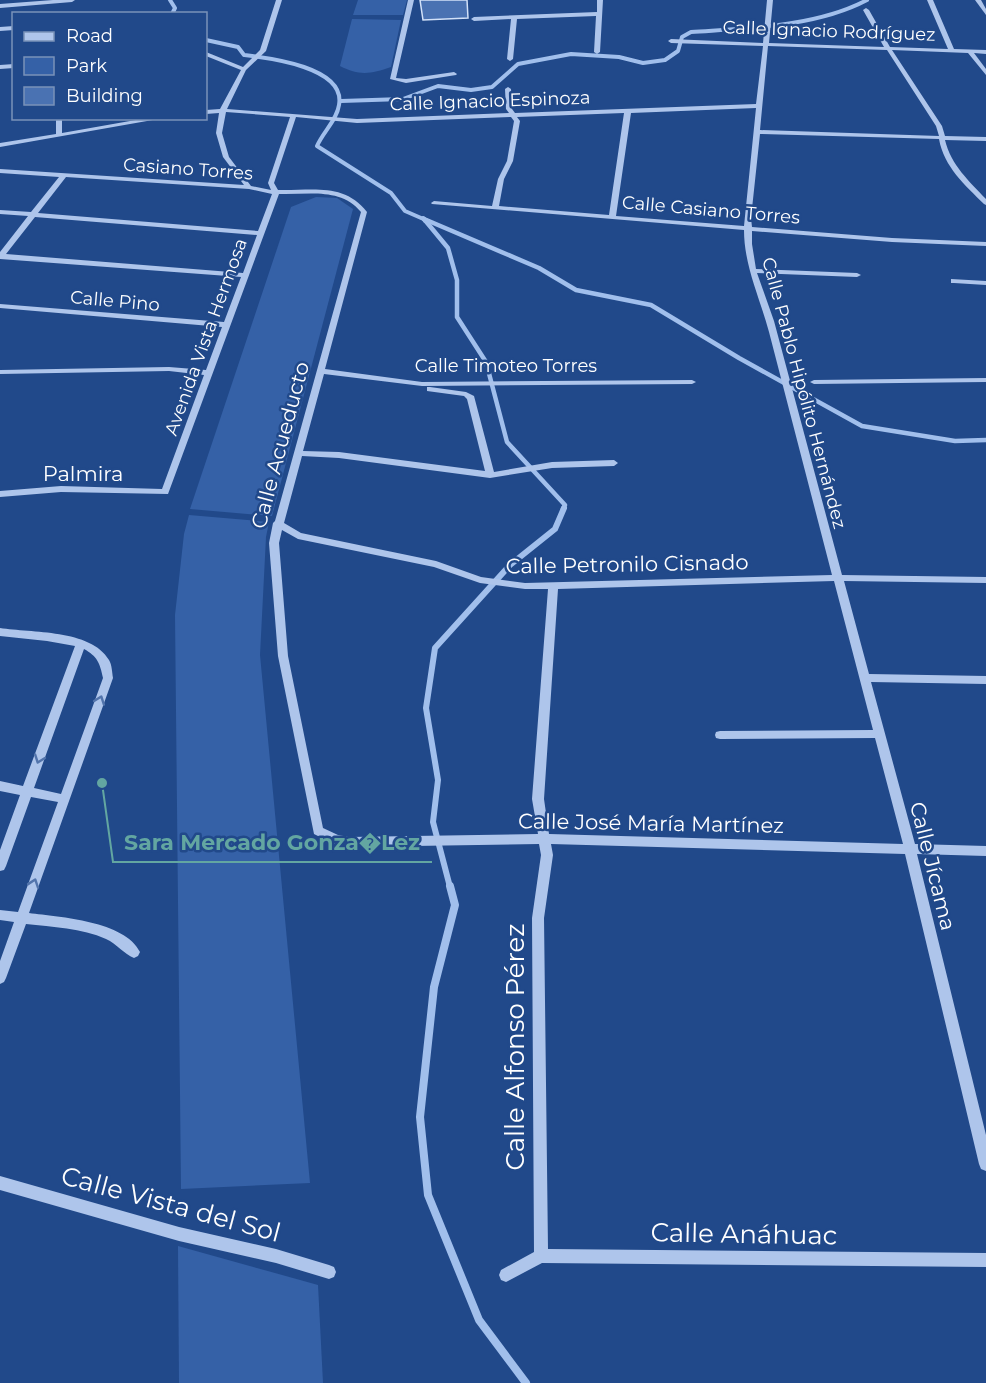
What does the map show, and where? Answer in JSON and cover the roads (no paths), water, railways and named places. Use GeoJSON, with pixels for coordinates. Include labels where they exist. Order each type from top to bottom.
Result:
{"type":"FeatureCollection","features":[{"type":"Feature","properties":{"kind":"street"},"geometry":{"type":"LineString","coordinates":[[0,6],[72,0]]}},
{"type":"Feature","properties":{"kind":"street"},"geometry":{"type":"LineString","coordinates":[[249,187],[226,158],[219,133],[224,110],[244,69],[259,57],[279,0]]}},
{"type":"Feature","properties":{"kind":"street"},"geometry":{"type":"LineString","coordinates":[[411,0],[393,80],[406,81],[454,74]]}},
{"type":"Feature","properties":{"kind":"street"},"geometry":{"type":"LineString","coordinates":[[597,52],[600,0]]}},
{"type":"Feature","properties":{"kind":"street","name":"Calle Pablo Hipólito Hernández"},"geometry":{"type":"LineString","coordinates":[[770,0],[747,228],[753,271],[837,578]]}},
{"type":"Feature","properties":{"kind":"street"},"geometry":{"type":"LineString","coordinates":[[930,0],[952,51]]}},
{"type":"Feature","properties":{"kind":"street"},"geometry":{"type":"LineString","coordinates":[[978,0],[986,13]]}},
{"type":"Feature","properties":{"kind":"street"},"geometry":{"type":"LineString","coordinates":[[26,12],[28,4]]}},
{"type":"Feature","properties":{"kind":"street"},"geometry":{"type":"LineString","coordinates":[[866,10],[939,126],[943,144],[956,171],[986,203]]}},
{"type":"Feature","properties":{"kind":"street"},"geometry":{"type":"LineString","coordinates":[[474,19],[599,15]]}},
{"type":"Feature","properties":{"kind":"street"},"geometry":{"type":"LineString","coordinates":[[510,59],[514,18]]}},
{"type":"Feature","properties":{"kind":"street","name":"Calle Ignacio Rodríguez"},"geometry":{"type":"LineString","coordinates":[[672,41],[986,52]]}},
{"type":"Feature","properties":{"kind":"street"},"geometry":{"type":"LineString","coordinates":[[970,52],[986,73]]}},
{"type":"Feature","properties":{"kind":"street"},"geometry":{"type":"LineString","coordinates":[[207,54],[244,69]]}},
{"type":"Feature","properties":{"kind":"street"},"geometry":{"type":"LineString","coordinates":[[495,207],[501,179],[510,161],[517,121],[509,109],[507,89]]}},
{"type":"Feature","properties":{"kind":"street","name":"Calle Ignacio Espinoza"},"geometry":{"type":"LineString","coordinates":[[207,112],[224,110],[341,121],[759,106]]}},
{"type":"Feature","properties":{"kind":"street"},"geometry":{"type":"LineString","coordinates":[[612,217],[628,110]]}},
{"type":"Feature","properties":{"kind":"street","name":"Avenida Vista Hermosa"},"geometry":{"type":"LineString","coordinates":[[165,492],[276,192],[272,183],[293,116]]}},
{"type":"Feature","properties":{"kind":"street"},"geometry":{"type":"LineString","coordinates":[[58,136],[59,120]]}},
{"type":"Feature","properties":{"kind":"street"},"geometry":{"type":"LineString","coordinates":[[0,145],[150,120]]}},
{"type":"Feature","properties":{"kind":"street"},"geometry":{"type":"LineString","coordinates":[[756,132],[986,139]]}},
{"type":"Feature","properties":{"kind":"street","name":"Casiano Torres"},"geometry":{"type":"LineString","coordinates":[[0,171],[342,195],[361,206],[364,216]]}},
{"type":"Feature","properties":{"kind":"street"},"geometry":{"type":"LineString","coordinates":[[0,256],[64,176]]}},
{"type":"Feature","properties":{"kind":"street","name":"Calle Casiano Torres"},"geometry":{"type":"LineString","coordinates":[[434,203],[986,244]]}},
{"type":"Feature","properties":{"kind":"street"},"geometry":{"type":"LineString","coordinates":[[0,212],[261,233]]}},
{"type":"Feature","properties":{"kind":"street","name":"Calle Acueducto"},"geometry":{"type":"LineString","coordinates":[[318,831],[283,657],[274,543],[364,216]]}},
{"type":"Feature","properties":{"kind":"street"},"geometry":{"type":"LineString","coordinates":[[0,256],[245,275]]}},
{"type":"Feature","properties":{"kind":"street"},"geometry":{"type":"LineString","coordinates":[[753,271],[857,275]]}},
{"type":"Feature","properties":{"kind":"street"},"geometry":{"type":"LineString","coordinates":[[954,281],[986,283]]}},
{"type":"Feature","properties":{"kind":"street","name":"Calle Pino"},"geometry":{"type":"LineString","coordinates":[[0,306],[227,325]]}},
{"type":"Feature","properties":{"kind":"street"},"geometry":{"type":"LineString","coordinates":[[0,372],[169,369],[209,374]]}},
{"type":"Feature","properties":{"kind":"street","name":"Calle Timoteo Torres"},"geometry":{"type":"LineString","coordinates":[[321,371],[422,384],[692,382]]}},
{"type":"Feature","properties":{"kind":"street"},"geometry":{"type":"LineString","coordinates":[[814,382],[986,380]]}},
{"type":"Feature","properties":{"kind":"street"},"geometry":{"type":"LineString","coordinates":[[422,384],[431,390],[466,394],[471,398],[490,475]]}},
{"type":"Feature","properties":{"kind":"street"},"geometry":{"type":"LineString","coordinates":[[298,453],[339,455],[490,475],[537,467],[614,463]]}},
{"type":"Feature","properties":{"kind":"street","name":"Palmira"},"geometry":{"type":"LineString","coordinates":[[0,494],[61,489],[165,492]]}},
{"type":"Feature","properties":{"kind":"street","name":"Calle Petronilo Cisnado"},"geometry":{"type":"LineString","coordinates":[[278,523],[298,536],[429,563],[480,580],[512,585],[553,586],[837,578],[986,580]]}},
{"type":"Feature","properties":{"kind":"street","name":"Calle Jícama"},"geometry":{"type":"LineString","coordinates":[[837,578],[910,849],[986,1164]]}},
{"type":"Feature","properties":{"kind":"street","name":"Calle Alfonso Pérez"},"geometry":{"type":"LineString","coordinates":[[541,1256],[538,918],[547,864],[538,799],[553,586]]}},
{"type":"Feature","properties":{"kind":"street"},"geometry":{"type":"LineString","coordinates":[[0,632],[56,636],[80,645],[98,654],[106,662],[108,678],[0,978]]}},
{"type":"Feature","properties":{"kind":"street"},"geometry":{"type":"LineString","coordinates":[[0,866],[80,645]]}},
{"type":"Feature","properties":{"kind":"street"},"geometry":{"type":"LineString","coordinates":[[864,678],[986,680]]}},
{"type":"Feature","properties":{"kind":"street"},"geometry":{"type":"LineString","coordinates":[[720,735],[878,734]]}},
{"type":"Feature","properties":{"kind":"street"},"geometry":{"type":"LineString","coordinates":[[0,786],[64,799]]}},
{"type":"Feature","properties":{"kind":"street","name":"Calle José María Martínez"},"geometry":{"type":"LineString","coordinates":[[318,831],[336,840],[349,842],[544,839],[986,851]]}},
{"type":"Feature","properties":{"kind":"street"},"geometry":{"type":"LineString","coordinates":[[0,915],[103,931],[127,942],[134,952]]}},
{"type":"Feature","properties":{"kind":"street","name":"Calle Vista del Sol"},"geometry":{"type":"LineString","coordinates":[[0,1184],[179,1234],[276,1256],[329,1272]]}},
{"type":"Feature","properties":{"kind":"street","name":"Calle Anáhuac"},"geometry":{"type":"LineString","coordinates":[[506,1275],[541,1256],[986,1260]]}},
{"type":"Feature","properties":{"kind":"waterway"},"geometry":{"type":"LineString","coordinates":[[170,0],[175,8],[173,12]]}},
{"type":"Feature","properties":{"kind":"waterway"},"geometry":{"type":"LineString","coordinates":[[341,101],[403,99],[438,86],[471,90],[492,87],[518,64],[571,54],[619,57],[643,63],[665,60],[678,51],[682,37],[691,32],[804,21],[826,16],[867,0]]}},
{"type":"Feature","properties":{"kind":"waterway"},"geometry":{"type":"LineString","coordinates":[[207,40],[238,47],[244,55],[304,67],[319,73],[331,82],[338,92],[338,110],[317,146],[391,193],[405,211],[424,219]]}},
{"type":"Feature","properties":{"kind":"waterway"},"geometry":{"type":"LineString","coordinates":[[424,219],[448,248],[457,280],[457,317],[486,362],[507,442],[565,505],[563,509]]}},
{"type":"Feature","properties":{"kind":"waterway"},"geometry":{"type":"LineString","coordinates":[[424,219],[539,268],[576,290],[651,305],[739,358],[862,426],[955,441],[986,440]]}},
{"type":"Feature","properties":{"kind":"waterway"},"geometry":{"type":"LineString","coordinates":[[450,887],[433,822],[438,780],[426,708],[435,648],[510,565],[555,529],[564,508]]}},
{"type":"Feature","properties":{"kind":"waterway"},"geometry":{"type":"LineString","coordinates":[[450,886],[455,905],[434,987],[420,1117],[428,1195],[479,1320],[526,1383]]}},
{"type":"Feature","properties":{"kind":"place","name":"Sara Mercado Gonza�Lez"},"geometry":{"type":"Point","coordinates":[102,783]}}]}
